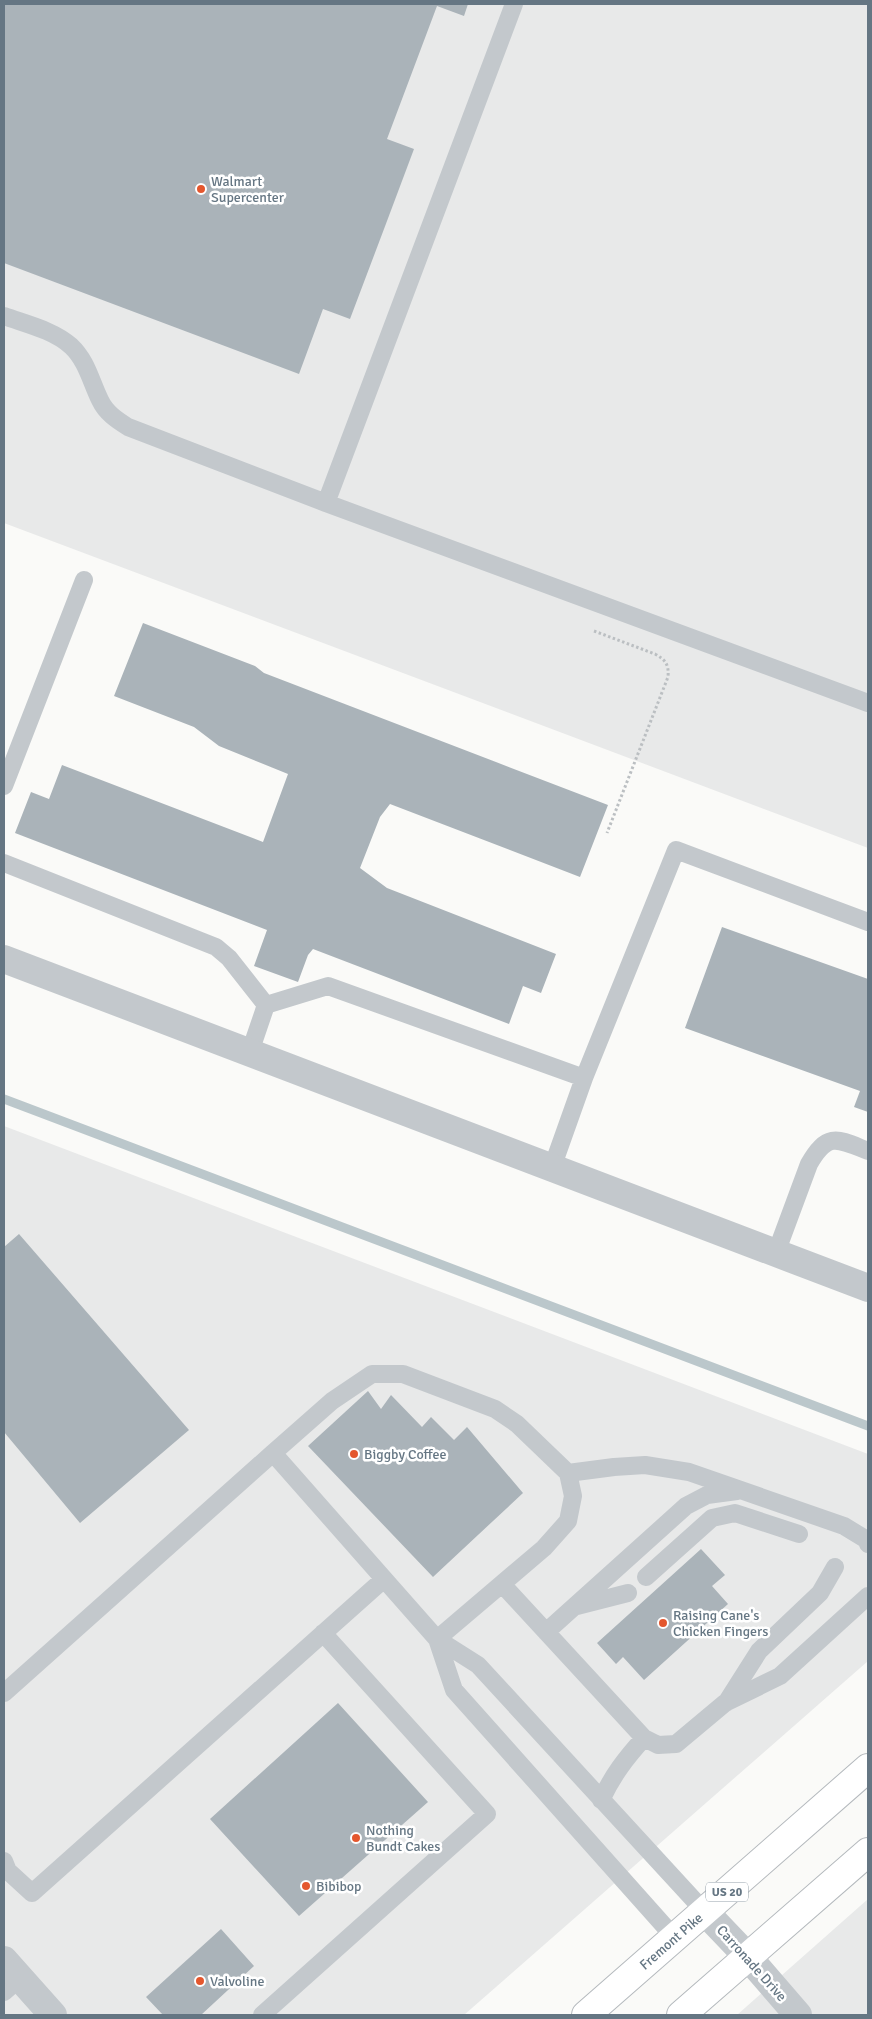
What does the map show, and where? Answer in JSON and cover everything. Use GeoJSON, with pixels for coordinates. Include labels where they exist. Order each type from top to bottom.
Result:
{"type":"FeatureCollection","features":[{"type":"Feature","properties":{"kind":"highway","name":"Fremont Pike"},"geometry":{"type":"LineString","coordinates":[[586,2015],[868,1768]]}},
{"type":"Feature","properties":{"kind":"highway"},"geometry":{"type":"LineString","coordinates":[[681,2015],[868,1852]]}},
{"type":"Feature","properties":{"kind":"street"},"geometry":{"type":"LineString","coordinates":[[4,959],[868,1288]]}},
{"type":"Feature","properties":{"kind":"street","name":"Carronade Drive"},"geometry":{"type":"LineString","coordinates":[[705,1912],[748,1957],[798,2015]]}},
{"type":"Feature","properties":{"kind":"street"},"geometry":{"type":"LineString","coordinates":[[9,1977],[53,2015]]}},
{"type":"Feature","properties":{"kind":"lane"},"geometry":{"type":"LineString","coordinates":[[326,502],[514,4]]}},
{"type":"Feature","properties":{"kind":"lane"},"geometry":{"type":"LineString","coordinates":[[4,316],[53,334],[71,346],[83,360],[100,401],[112,416],[128,427],[868,703]]}},
{"type":"Feature","properties":{"kind":"lane"},"geometry":{"type":"LineString","coordinates":[[4,786],[84,580]]}},
{"type":"Feature","properties":{"kind":"lane"},"geometry":{"type":"LineString","coordinates":[[552,1168],[584,1078],[676,850],[868,922]]}},
{"type":"Feature","properties":{"kind":"lane"},"geometry":{"type":"LineString","coordinates":[[4,863],[216,947],[230,958],[266,1005]]}},
{"type":"Feature","properties":{"kind":"lane"},"geometry":{"type":"LineString","coordinates":[[266,1005],[328,986],[584,1078]]}},
{"type":"Feature","properties":{"kind":"lane"},"geometry":{"type":"LineString","coordinates":[[250,1052],[266,1005]]}},
{"type":"Feature","properties":{"kind":"lane"},"geometry":{"type":"LineString","coordinates":[[776,1253],[809,1164],[824,1144],[838,1139],[868,1151]]}},
{"type":"Feature","properties":{"kind":"lane"},"geometry":{"type":"LineString","coordinates":[[4,1693],[332,1401],[372,1374],[403,1374],[495,1408],[517,1424],[568,1473],[573,1496],[568,1521],[544,1548],[437,1639]]}},
{"type":"Feature","properties":{"kind":"lane"},"geometry":{"type":"LineString","coordinates":[[273,1453],[437,1639],[478,1665],[705,1912]]}},
{"type":"Feature","properties":{"kind":"lane"},"geometry":{"type":"LineString","coordinates":[[568,1473],[645,1465],[688,1472],[844,1526],[867,1540],[868,1544]]}},
{"type":"Feature","properties":{"kind":"lane"},"geometry":{"type":"LineString","coordinates":[[546,1632],[686,1506],[707,1495],[740,1490]]}},
{"type":"Feature","properties":{"kind":"lane"},"geometry":{"type":"LineString","coordinates":[[646,1577],[712,1518],[735,1513],[799,1534]]}},
{"type":"Feature","properties":{"kind":"lane"},"geometry":{"type":"LineString","coordinates":[[725,1703],[760,1651],[820,1593],[835,1567]]}},
{"type":"Feature","properties":{"kind":"lane"},"geometry":{"type":"LineString","coordinates":[[4,1861],[8,1872],[32,1893],[384,1579]]}},
{"type":"Feature","properties":{"kind":"lane"},"geometry":{"type":"LineString","coordinates":[[502,1584],[644,1738],[658,1745],[676,1744],[725,1703],[780,1676],[868,1596]]}},
{"type":"Feature","properties":{"kind":"lane"},"geometry":{"type":"LineString","coordinates":[[575,1607],[628,1593]]}},
{"type":"Feature","properties":{"kind":"lane"},"geometry":{"type":"LineString","coordinates":[[262,2015],[487,1814],[323,1633]]}},
{"type":"Feature","properties":{"kind":"lane"},"geometry":{"type":"LineString","coordinates":[[437,1639],[454,1690],[675,1938]]}},
{"type":"Feature","properties":{"kind":"lane"},"geometry":{"type":"LineString","coordinates":[[601,1800],[612,1776],[625,1758],[644,1738]]}},
{"type":"Feature","properties":{"kind":"path"},"geometry":{"type":"LineString","coordinates":[[589,629],[655,654],[663,658],[669,666],[668,677],[607,833]]}},
{"type":"Feature","properties":{"kind":"shaded area"},"geometry":{"type":"Polygon","coordinates":[[[4,4],[868,4],[868,848],[4,523],[4,4]]]}},
{"type":"Feature","properties":{"kind":"shaded area"},"geometry":{"type":"Polygon","coordinates":[[[4,1126],[868,1454],[868,1661],[464,2015],[4,2015],[4,1126]]]}},
{"type":"Feature","properties":{"kind":"shaded area"},"geometry":{"type":"Polygon","coordinates":[[[868,1899],[868,2015],[737,2015],[868,1899]]]}},
{"type":"Feature","properties":{"kind":"building","name":"Walmart Supercenter"},"geometry":{"type":"Polygon","coordinates":[[[4,4],[468,4],[464,16],[437,6],[387,139],[414,149],[384,229],[350,319],[323,309],[299,374],[4,263],[4,4]]]}},
{"type":"Feature","properties":{"kind":"building"},"geometry":{"type":"Polygon","coordinates":[[[143,623],[255,666],[264,673],[608,805],[580,877],[390,804],[380,817],[360,868],[387,888],[556,954],[541,993],[523,986],[509,1024],[313,949],[308,955],[298,982],[254,966],[267,930],[15,833],[31,792],[49,799],[62,765],[263,842],[288,774],[219,746],[194,727],[114,696],[143,623]]]}},
{"type":"Feature","properties":{"kind":"building"},"geometry":{"type":"Polygon","coordinates":[[[722,927],[868,979],[868,1112],[854,1107],[860,1091],[685,1028],[722,927]]]}},
{"type":"Feature","properties":{"kind":"building"},"geometry":{"type":"Polygon","coordinates":[[[19,1234],[189,1430],[80,1523],[4,1432],[4,1247],[19,1234]]]}},
{"type":"Feature","properties":{"kind":"building"},"geometry":{"type":"Polygon","coordinates":[[[368,1391],[381,1409],[391,1395],[422,1427],[431,1417],[454,1440],[467,1427],[523,1493],[433,1577],[308,1446],[368,1391]]]}},
{"type":"Feature","properties":{"kind":"building","name":"Raising Cane's Chicken Fingers"},"geometry":{"type":"Polygon","coordinates":[[[701,1549],[725,1575],[712,1586],[728,1604],[644,1680],[623,1657],[616,1664],[597,1643],[701,1549]]]}},
{"type":"Feature","properties":{"kind":"building"},"geometry":{"type":"Polygon","coordinates":[[[338,1703],[428,1802],[299,1916],[210,1819],[338,1703]]]}},
{"type":"Feature","properties":{"kind":"building","name":"Valvoline"},"geometry":{"type":"Polygon","coordinates":[[[221,1929],[254,1966],[201,2015],[163,2015],[146,1997],[221,1929]]]}},
{"type":"Feature","properties":{"kind":"waterway"},"geometry":{"type":"LineString","coordinates":[[4,1099],[868,1426]]}},
{"type":"Feature","properties":{"kind":"place","name":"Walmart Supercenter"},"geometry":{"type":"Point","coordinates":[201,189]}},
{"type":"Feature","properties":{"kind":"place","name":"Biggby Coffee"},"geometry":{"type":"Point","coordinates":[354,1454]}},
{"type":"Feature","properties":{"kind":"place","name":"Raising Cane's Chicken Fingers"},"geometry":{"type":"Point","coordinates":[663,1623]}},
{"type":"Feature","properties":{"kind":"place","name":"Nothing Bundt Cakes"},"geometry":{"type":"Point","coordinates":[356,1838]}},
{"type":"Feature","properties":{"kind":"place","name":"Bibibop"},"geometry":{"type":"Point","coordinates":[306,1886]}},
{"type":"Feature","properties":{"kind":"place","name":"Valvoline"},"geometry":{"type":"Point","coordinates":[200,1981]}}]}
